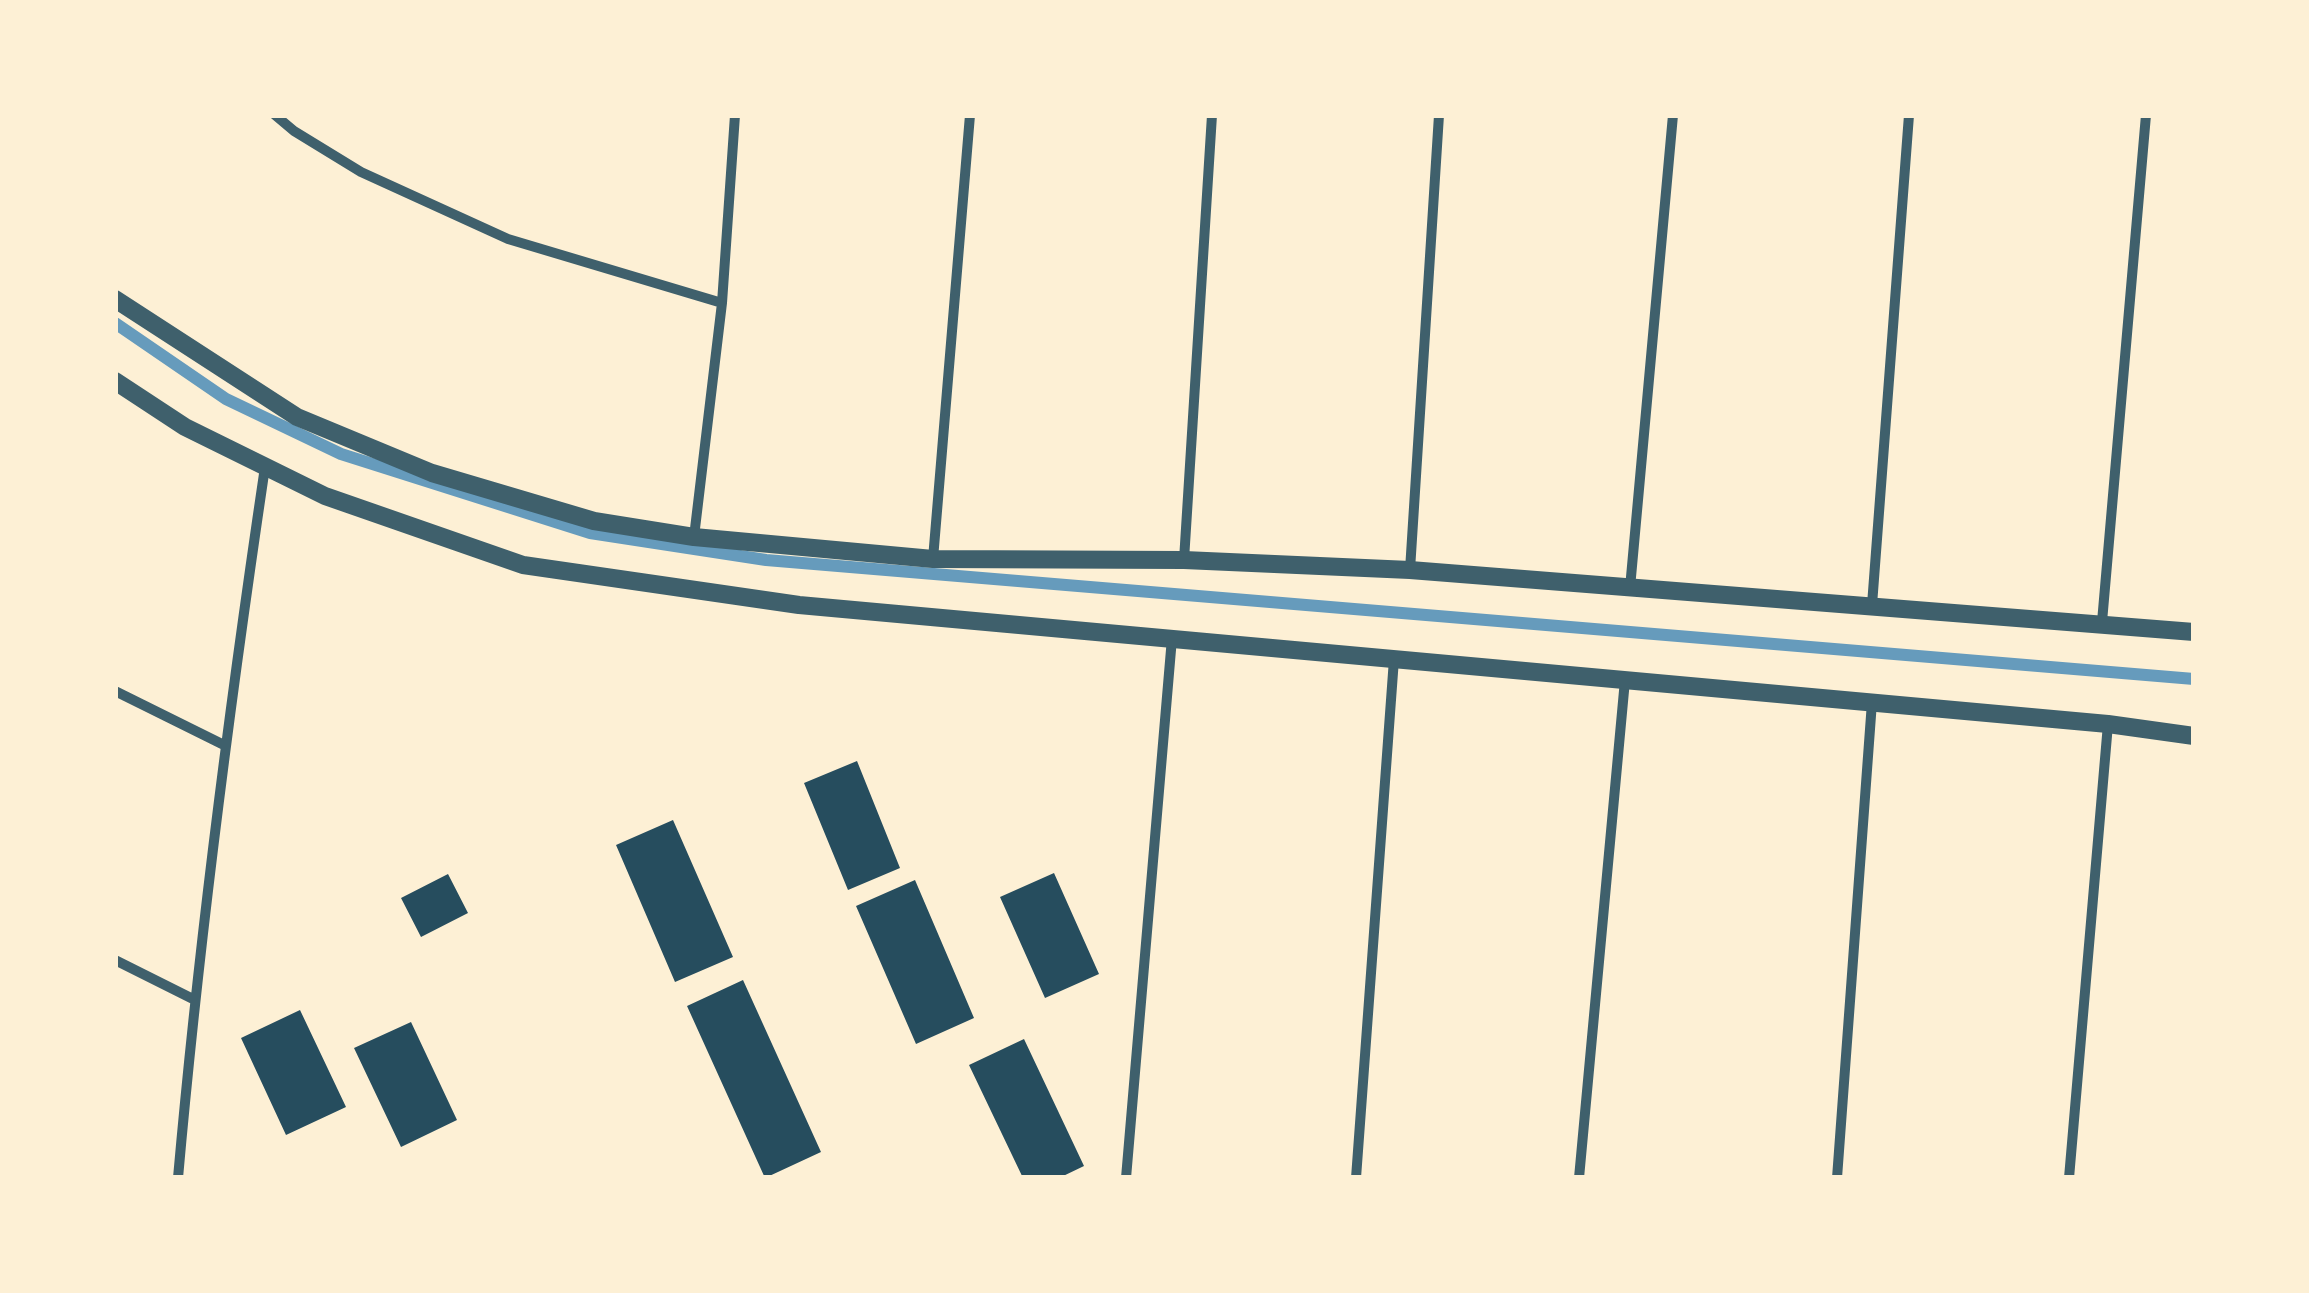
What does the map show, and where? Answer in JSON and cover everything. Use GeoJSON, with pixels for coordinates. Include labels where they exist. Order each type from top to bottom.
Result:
{"type":"FeatureCollection","features":[{"type":"Feature","properties":{"kind":"street"},"geometry":{"type":"LineString","coordinates":[[275,115],[361,172],[508,239],[722,303]]}},
{"type":"Feature","properties":{"kind":"street"},"geometry":{"type":"LineString","coordinates":[[694,536],[722,303],[735,115]]}},
{"type":"Feature","properties":{"kind":"street"},"geometry":{"type":"LineString","coordinates":[[933,558],[970,115]]}},
{"type":"Feature","properties":{"kind":"street"},"geometry":{"type":"LineString","coordinates":[[1184,560],[1212,115]]}},
{"type":"Feature","properties":{"kind":"street"},"geometry":{"type":"LineString","coordinates":[[1410,570],[1438,115]]}},
{"type":"Feature","properties":{"kind":"street"},"geometry":{"type":"LineString","coordinates":[[1630,588],[1674,115]]}},
{"type":"Feature","properties":{"kind":"street"},"geometry":{"type":"LineString","coordinates":[[1872,606],[1910,115]]}},
{"type":"Feature","properties":{"kind":"street"},"geometry":{"type":"LineString","coordinates":[[2102,622],[2146,115]]}},
{"type":"Feature","properties":{"kind":"street"},"geometry":{"type":"LineString","coordinates":[[115,299],[297,417],[432,473],[594,520],[694,536],[933,558],[1184,560],[1410,570],[2194,632]]}},
{"type":"Feature","properties":{"kind":"street"},"geometry":{"type":"LineString","coordinates":[[115,380],[185,427],[325,496],[524,565],[799,605],[2108,724],[2194,736]]}},
{"type":"Feature","properties":{"kind":"street"},"geometry":{"type":"LineString","coordinates":[[178,1178],[224,745],[264,466]]}},
{"type":"Feature","properties":{"kind":"street"},"geometry":{"type":"LineString","coordinates":[[1126,1178],[1172,638]]}},
{"type":"Feature","properties":{"kind":"street"},"geometry":{"type":"LineString","coordinates":[[1356,1178],[1394,659]]}},
{"type":"Feature","properties":{"kind":"street"},"geometry":{"type":"LineString","coordinates":[[1578,1178],[1625,680]]}},
{"type":"Feature","properties":{"kind":"street"},"geometry":{"type":"LineString","coordinates":[[115,690],[224,745]]}},
{"type":"Feature","properties":{"kind":"street"},"geometry":{"type":"LineString","coordinates":[[1838,1178],[1872,702]]}},
{"type":"Feature","properties":{"kind":"street"},"geometry":{"type":"LineString","coordinates":[[2068,1178],[2108,724]]}},
{"type":"Feature","properties":{"kind":"street"},"geometry":{"type":"LineString","coordinates":[[115,960],[194,999]]}},
{"type":"Feature","properties":{"kind":"building"},"geometry":{"type":"Polygon","coordinates":[[[857,761],[900,868],[848,890],[804,783],[857,761]]]}},
{"type":"Feature","properties":{"kind":"building"},"geometry":{"type":"Polygon","coordinates":[[[673,820],[733,957],[675,982],[616,845],[673,820]]]}},
{"type":"Feature","properties":{"kind":"building"},"geometry":{"type":"Polygon","coordinates":[[[1054,873],[1099,974],[1045,998],[1000,897],[1054,873]]]}},
{"type":"Feature","properties":{"kind":"building"},"geometry":{"type":"Polygon","coordinates":[[[448,874],[468,913],[421,937],[401,898],[448,874]]]}},
{"type":"Feature","properties":{"kind":"building"},"geometry":{"type":"Polygon","coordinates":[[[915,880],[974,1018],[916,1044],[856,906],[915,880]]]}},
{"type":"Feature","properties":{"kind":"building"},"geometry":{"type":"Polygon","coordinates":[[[743,980],[821,1152],[765,1178],[687,1006],[743,980]]]}},
{"type":"Feature","properties":{"kind":"building"},"geometry":{"type":"Polygon","coordinates":[[[300,1010],[346,1107],[286,1135],[241,1038],[300,1010]]]}},
{"type":"Feature","properties":{"kind":"building"},"geometry":{"type":"Polygon","coordinates":[[[411,1022],[457,1120],[401,1147],[354,1048],[411,1022]]]}},
{"type":"Feature","properties":{"kind":"building"},"geometry":{"type":"Polygon","coordinates":[[[1024,1039],[1084,1166],[1059,1178],[1023,1178],[969,1065],[1024,1039]]]}},
{"type":"Feature","properties":{"kind":"waterway"},"geometry":{"type":"LineString","coordinates":[[115,323],[226,399],[341,454],[590,533],[766,560],[2194,679]]}}]}
